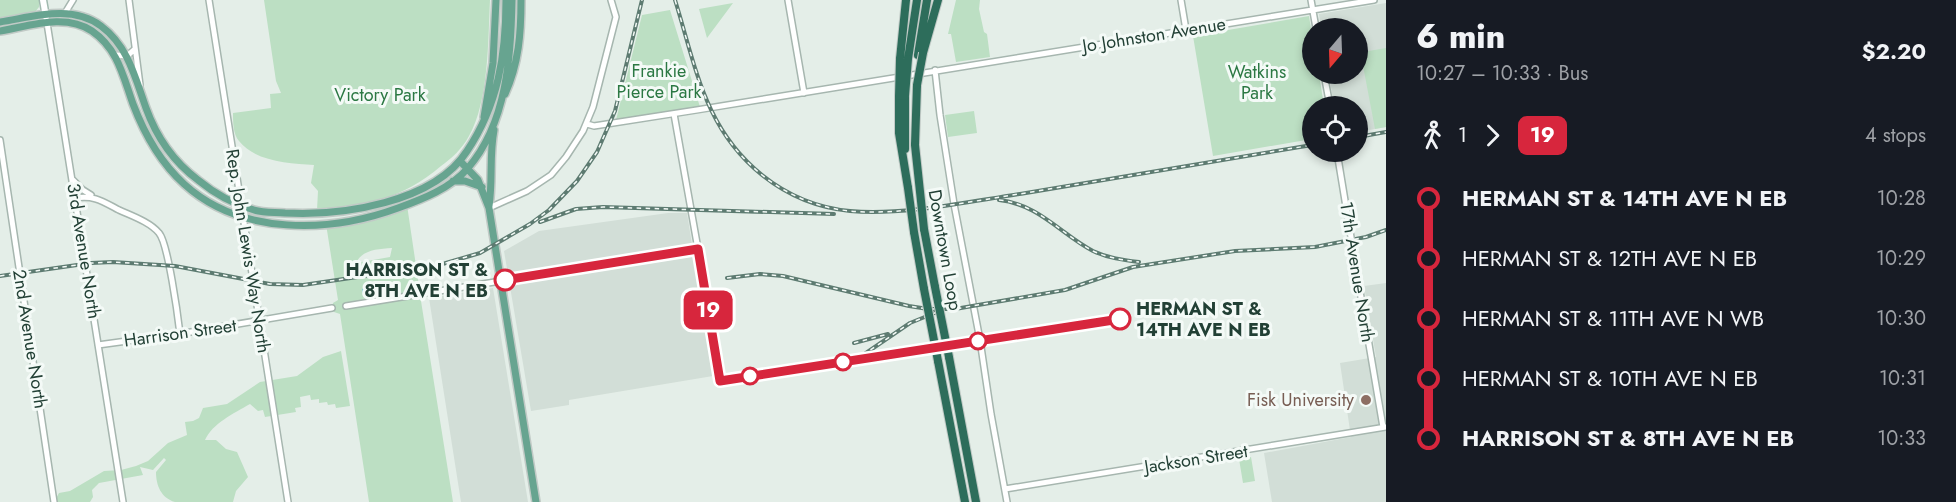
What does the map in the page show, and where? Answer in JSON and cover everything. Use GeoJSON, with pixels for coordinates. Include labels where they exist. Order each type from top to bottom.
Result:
{"type":"FeatureCollection","features":[{"type":"Feature","properties":{"kind":"highway"},"geometry":{"type":"LineString","coordinates":[[904,59],[906,0]]}},
{"type":"Feature","properties":{"kind":"highway"},"geometry":{"type":"LineString","coordinates":[[904,59],[917,0]]}},
{"type":"Feature","properties":{"kind":"highway"},"geometry":{"type":"LineString","coordinates":[[921,54],[927,0]]}},
{"type":"Feature","properties":{"kind":"highway"},"geometry":{"type":"LineString","coordinates":[[921,54],[938,0]]}},
{"type":"Feature","properties":{"kind":"highway","name":"Downtown Loop"},"geometry":{"type":"LineString","coordinates":[[921,54],[916,85],[915,145],[924,229],[976,502]]}},
{"type":"Feature","properties":{"kind":"highway","name":"Downtown Loop"},"geometry":{"type":"LineString","coordinates":[[904,59],[903,148],[914,232],[965,502]]}},
{"type":"Feature","properties":{"kind":"main road","name":"3rd Avenue North"},"geometry":{"type":"LineString","coordinates":[[44,0],[47,19]]}},
{"type":"Feature","properties":{"kind":"main road"},"geometry":{"type":"LineString","coordinates":[[483,123],[493,63],[496,0]]}},
{"type":"Feature","properties":{"kind":"main road"},"geometry":{"type":"LineString","coordinates":[[0,31],[64,13],[83,16],[100,25],[115,39],[127,56],[154,127],[170,153],[197,180],[228,200],[261,212],[325,213],[364,208],[389,201],[424,187],[460,161],[489,111],[498,82],[506,0]]}},
{"type":"Feature","properties":{"kind":"main road"},"geometry":{"type":"LineString","coordinates":[[501,104],[511,37],[512,0]]}},
{"type":"Feature","properties":{"kind":"main road"},"geometry":{"type":"LineString","coordinates":[[0,22],[47,19],[64,21],[80,24],[102,39],[116,55],[144,126],[170,170],[200,196],[219,207],[243,217],[297,225],[349,222],[407,205],[432,194],[468,168],[490,134],[517,60],[521,34],[521,0]]}},
{"type":"Feature","properties":{"kind":"main road"},"geometry":{"type":"LineString","coordinates":[[489,208],[492,188],[490,162],[498,113]]}},
{"type":"Feature","properties":{"kind":"main road"},"geometry":{"type":"LineString","coordinates":[[460,161],[482,187],[489,208],[536,502]]}},
{"type":"Feature","properties":{"kind":"main road"},"geometry":{"type":"LineString","coordinates":[[453,181],[465,181],[482,187]]}},
{"type":"Feature","properties":{"kind":"street"},"geometry":{"type":"LineString","coordinates":[[64,13],[73,0]]}},
{"type":"Feature","properties":{"kind":"street"},"geometry":{"type":"LineString","coordinates":[[129,0],[141,92]]}},
{"type":"Feature","properties":{"kind":"street","name":"Rep. John Lewis Way North"},"geometry":{"type":"LineString","coordinates":[[209,0],[288,502]]}},
{"type":"Feature","properties":{"kind":"street"},"geometry":{"type":"LineString","coordinates":[[489,208],[516,197],[551,175],[566,157],[587,124],[616,17],[611,0]]}},
{"type":"Feature","properties":{"kind":"street"},"geometry":{"type":"LineString","coordinates":[[788,0],[804,93]]}},
{"type":"Feature","properties":{"kind":"street"},"geometry":{"type":"LineString","coordinates":[[1181,0],[1186,30]]}},
{"type":"Feature","properties":{"kind":"street"},"geometry":{"type":"LineString","coordinates":[[1311,0],[1314,18]]}},
{"type":"Feature","properties":{"kind":"street","name":"Jo Johnston Avenue"},"geometry":{"type":"LineString","coordinates":[[587,124],[594,126],[674,114],[1374,0]]}},
{"type":"Feature","properties":{"kind":"street","name":"3rd Avenue North"},"geometry":{"type":"LineString","coordinates":[[47,19],[123,502]]}},
{"type":"Feature","properties":{"kind":"street"},"geometry":{"type":"LineString","coordinates":[[116,55],[127,56],[136,49]]}},
{"type":"Feature","properties":{"kind":"street"},"geometry":{"type":"LineString","coordinates":[[935,70],[937,98],[953,197],[1007,502]]}},
{"type":"Feature","properties":{"kind":"street"},"geometry":{"type":"LineString","coordinates":[[428,293],[698,249],[674,114]]}},
{"type":"Feature","properties":{"kind":"street","name":"2nd Avenue North"},"geometry":{"type":"LineString","coordinates":[[0,140],[54,502]]}},
{"type":"Feature","properties":{"kind":"street","name":"17th Avenue North"},"geometry":{"type":"LineString","coordinates":[[1339,162],[1384,427]]}},
{"type":"Feature","properties":{"kind":"street"},"geometry":{"type":"LineString","coordinates":[[72,179],[83,190],[98,199],[153,227],[163,239],[180,334]]}},
{"type":"Feature","properties":{"kind":"street"},"geometry":{"type":"LineString","coordinates":[[75,198],[87,196],[98,199]]}},
{"type":"Feature","properties":{"kind":"street"},"geometry":{"type":"LineString","coordinates":[[346,306],[414,295]]}},
{"type":"Feature","properties":{"kind":"street","name":"Harrison Street"},"geometry":{"type":"LineString","coordinates":[[98,345],[180,334],[332,308]]}},
{"type":"Feature","properties":{"kind":"street","name":"Jackson Street"},"geometry":{"type":"LineString","coordinates":[[1005,489],[1384,427]]}},
{"type":"Feature","properties":{"kind":"shaded area"},"geometry":{"type":"Polygon","coordinates":[[[1386,3],[1386,127],[1368,130],[1368,96],[1332,96],[1331,84],[1368,84],[1368,18],[1320,18],[1319,14],[1386,3]]]}},
{"type":"Feature","properties":{"kind":"shaded area"},"geometry":{"type":"Polygon","coordinates":[[[668,213],[687,213],[713,376],[569,400],[569,405],[531,411],[504,251],[539,231],[668,213]]]}},
{"type":"Feature","properties":{"kind":"shaded area","name":"Fisk University"},"geometry":{"type":"Polygon","coordinates":[[[1386,283],[1386,502],[1272,502],[1264,453],[1351,437],[1340,363],[1376,357],[1364,286],[1386,283]]]}},
{"type":"Feature","properties":{"kind":"shaded area"},"geometry":{"type":"Polygon","coordinates":[[[493,288],[528,502],[461,502],[429,298],[493,288]]]}},
{"type":"Feature","properties":{"kind":"green space"},"geometry":{"type":"Polygon","coordinates":[[[0,0],[39,0],[39,7],[35,12],[0,19],[0,0]]]}},
{"type":"Feature","properties":{"kind":"green space","name":"Victory Park"},"geometry":{"type":"Polygon","coordinates":[[[264,0],[490,0],[484,88],[476,122],[457,153],[427,177],[398,193],[368,203],[317,210],[318,191],[311,183],[314,165],[274,160],[254,153],[239,141],[234,131],[233,113],[271,108],[270,94],[281,93],[276,81],[264,0]]]}},
{"type":"Feature","properties":{"kind":"green space"},"geometry":{"type":"Polygon","coordinates":[[[956,0],[980,0],[979,9],[984,32],[987,34],[990,57],[956,62],[951,34],[948,34],[956,0]]]}},
{"type":"Feature","properties":{"kind":"green space"},"geometry":{"type":"Polygon","coordinates":[[[733,3],[707,38],[699,9],[733,3]]]}},
{"type":"Feature","properties":{"kind":"green space","name":"Frankie Pierce Park"},"geometry":{"type":"Polygon","coordinates":[[[670,10],[700,107],[616,120],[642,15],[670,10]]]}},
{"type":"Feature","properties":{"kind":"green space","name":"Watkins Park"},"geometry":{"type":"Polygon","coordinates":[[[1309,16],[1309,18],[1302,18],[1302,84],[1321,84],[1322,96],[1302,96],[1302,141],[1213,156],[1193,36],[1309,16]]]}},
{"type":"Feature","properties":{"kind":"green space"},"geometry":{"type":"Polygon","coordinates":[[[1386,48],[1386,127],[1375,129],[1366,84],[1368,51],[1386,48]]]}},
{"type":"Feature","properties":{"kind":"green space"},"geometry":{"type":"Polygon","coordinates":[[[974,111],[977,133],[948,137],[945,115],[974,111]]]}},
{"type":"Feature","properties":{"kind":"green space"},"geometry":{"type":"Polygon","coordinates":[[[407,205],[419,286],[425,288],[427,292],[426,298],[421,301],[453,502],[369,502],[340,314],[334,312],[332,308],[333,303],[338,300],[326,224],[407,205]],[[392,248],[376,250],[362,255],[356,263],[390,257],[392,248]]]}},
{"type":"Feature","properties":{"kind":"green space"},"geometry":{"type":"Polygon","coordinates":[[[341,351],[350,406],[336,408],[335,404],[319,403],[319,399],[311,400],[310,395],[300,397],[301,407],[295,408],[296,412],[265,417],[263,410],[258,411],[250,404],[224,419],[209,434],[205,440],[216,440],[226,449],[237,452],[248,477],[236,491],[233,502],[175,502],[170,500],[160,490],[156,477],[156,472],[166,460],[164,458],[153,470],[140,467],[143,475],[99,483],[92,490],[93,497],[90,502],[54,502],[59,493],[70,491],[104,471],[121,470],[148,461],[168,443],[187,435],[185,422],[199,418],[203,408],[227,404],[260,382],[297,376],[323,357],[341,351]]]}},
{"type":"Feature","properties":{"kind":"green space"},"geometry":{"type":"Polygon","coordinates":[[[1251,457],[1255,481],[1243,483],[1239,459],[1251,457]]]}},
{"type":"Feature","properties":{"kind":"water"},"geometry":{"type":"Polygon","coordinates":[[[379,283],[396,284],[395,288],[382,288],[362,293],[362,289],[379,283]]]}},
{"type":"Feature","properties":{"kind":"railway"},"geometry":{"type":"LineString","coordinates":[[0,276],[113,262],[175,266],[270,284],[303,285],[439,265],[480,253],[530,224],[549,210],[577,181],[597,152],[615,111],[642,0]]}},
{"type":"Feature","properties":{"kind":"railway"},"geometry":{"type":"LineString","coordinates":[[675,0],[696,72],[715,117],[727,137],[742,157],[762,175],[792,194],[826,207],[871,212],[938,207],[1302,147]]}},
{"type":"Feature","properties":{"kind":"railway"},"geometry":{"type":"LineString","coordinates":[[1368,135],[1386,132]]}},
{"type":"Feature","properties":{"kind":"railway"},"geometry":{"type":"LineString","coordinates":[[999,200],[1026,207],[1093,251],[1110,257],[1139,262]]}},
{"type":"Feature","properties":{"kind":"railway"},"geometry":{"type":"LineString","coordinates":[[540,222],[576,209],[603,207],[834,214]]}},
{"type":"Feature","properties":{"kind":"railway"},"geometry":{"type":"LineString","coordinates":[[727,278],[760,274],[783,276],[909,306],[955,309],[1065,290],[1133,267],[1235,251],[1315,247],[1366,237],[1386,230]]}},
{"type":"Feature","properties":{"kind":"railway"},"geometry":{"type":"LineString","coordinates":[[863,355],[910,323],[937,312]]}},
{"type":"Feature","properties":{"kind":"railway"},"geometry":{"type":"LineString","coordinates":[[854,343],[888,334]]}},
{"type":"Feature","properties":{"kind":"bus line","name":"19"},"geometry":{"type":"LineString","coordinates":[[505,280],[698,249],[720,381],[1120,319]]}},
{"type":"Feature","properties":{"kind":"place","name":"HARRISON ST & 8TH AVE N EB"},"geometry":{"type":"Point","coordinates":[505,280]}},
{"type":"Feature","properties":{"kind":"place","name":"HERMAN ST & 14TH AVE N EB"},"geometry":{"type":"Point","coordinates":[1120,319]}},
{"type":"Feature","properties":{"kind":"place","name":"Fisk University"},"geometry":{"type":"Point","coordinates":[1366,400]}}]}
